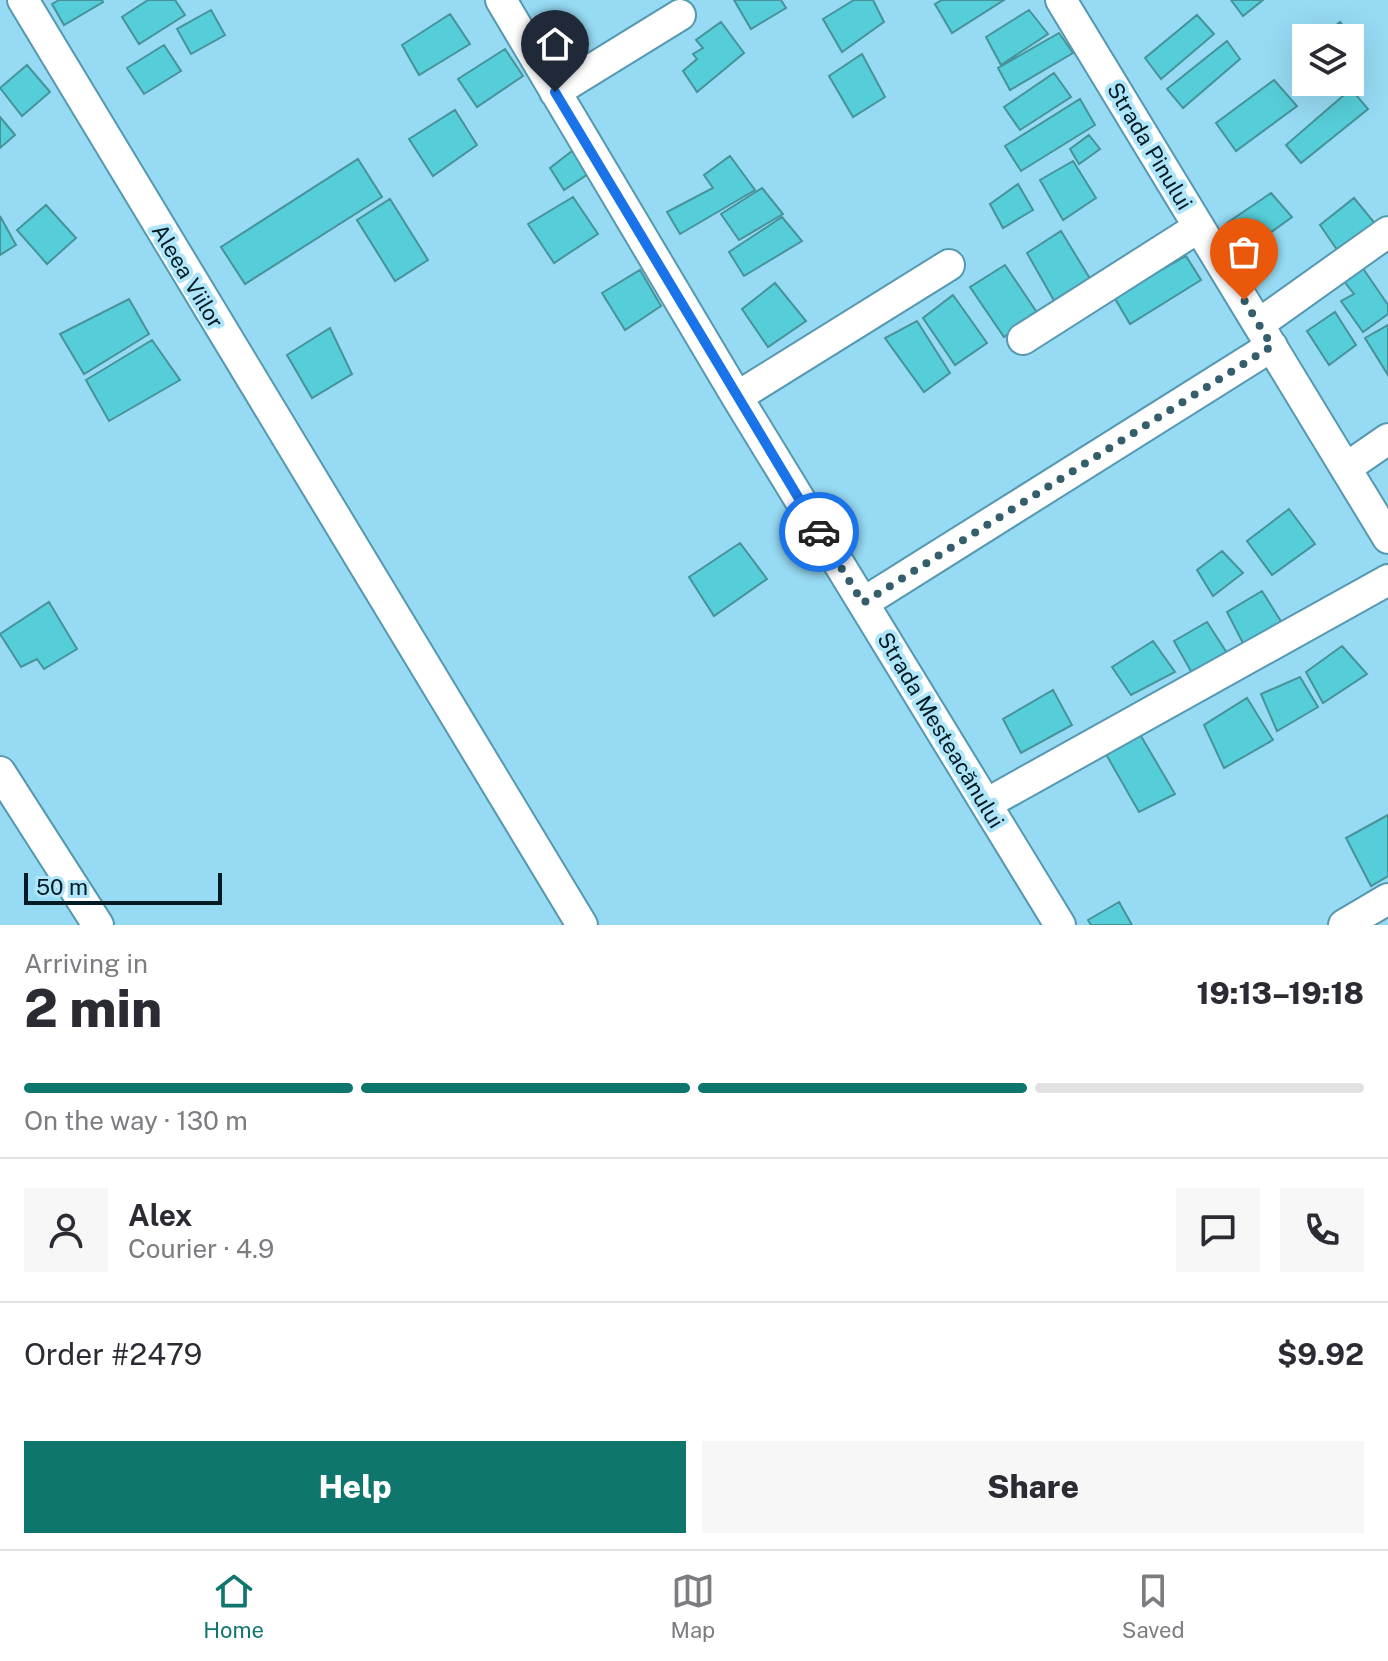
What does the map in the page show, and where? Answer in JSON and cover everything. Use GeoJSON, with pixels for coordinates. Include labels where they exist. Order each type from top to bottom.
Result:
{"type":"FeatureCollection","features":[{"type":"Feature","properties":{"kind":"street","name":"Aleea Viilor"},"geometry":{"type":"LineString","coordinates":[[23,0],[582,925]]}},
{"type":"Feature","properties":{"kind":"street","name":"Strada Mesteacănului"},"geometry":{"type":"LineString","coordinates":[[501,0],[737,397],[1060,925]]}},
{"type":"Feature","properties":{"kind":"street","name":"Strada Pinului"},"geometry":{"type":"LineString","coordinates":[[1061,0],[1388,538]]}},
{"type":"Feature","properties":{"kind":"street"},"geometry":{"type":"LineString","coordinates":[[555,92],[680,15]]}},
{"type":"Feature","properties":{"kind":"street"},"geometry":{"type":"LineString","coordinates":[[1023,339],[1199,227]]}},
{"type":"Feature","properties":{"kind":"street"},"geometry":{"type":"LineString","coordinates":[[863,603],[1265,335],[1388,232]]}},
{"type":"Feature","properties":{"kind":"street"},"geometry":{"type":"LineString","coordinates":[[737,397],[949,265]]}},
{"type":"Feature","properties":{"kind":"street"},"geometry":{"type":"LineString","coordinates":[[1346,468],[1388,439]]}},
{"type":"Feature","properties":{"kind":"street"},"geometry":{"type":"LineString","coordinates":[[986,804],[1388,580]]}},
{"type":"Feature","properties":{"kind":"street"},"geometry":{"type":"LineString","coordinates":[[0,772],[98,925]]}},
{"type":"Feature","properties":{"kind":"street"},"geometry":{"type":"LineString","coordinates":[[1344,925],[1388,899]]}},
{"type":"Feature","properties":{"kind":"building"},"geometry":{"type":"Polygon","coordinates":[[[59,0],[103,2],[64,25],[52,4],[59,0]]]}},
{"type":"Feature","properties":{"kind":"building"},"geometry":{"type":"Polygon","coordinates":[[[148,0],[175,0],[185,15],[139,44],[122,17],[148,0]]]}},
{"type":"Feature","properties":{"kind":"building"},"geometry":{"type":"Polygon","coordinates":[[[734,0],[781,0],[786,8],[751,29],[734,0]]]}},
{"type":"Feature","properties":{"kind":"building"},"geometry":{"type":"Polygon","coordinates":[[[854,0],[873,0],[884,22],[842,52],[823,19],[854,0]]]}},
{"type":"Feature","properties":{"kind":"building"},"geometry":{"type":"Polygon","coordinates":[[[942,0],[1004,0],[952,33],[935,4],[942,0]]]}},
{"type":"Feature","properties":{"kind":"building"},"geometry":{"type":"Polygon","coordinates":[[[1231,0],[1263,0],[1243,16],[1231,0]]]}},
{"type":"Feature","properties":{"kind":"building"},"geometry":{"type":"Polygon","coordinates":[[[211,10],[225,35],[191,54],[177,29],[211,10]]]}},
{"type":"Feature","properties":{"kind":"building"},"geometry":{"type":"Polygon","coordinates":[[[1029,10],[1048,34],[1001,65],[986,37],[1029,10]]]}},
{"type":"Feature","properties":{"kind":"building"},"geometry":{"type":"Polygon","coordinates":[[[450,14],[470,44],[419,75],[402,45],[450,14]]]}},
{"type":"Feature","properties":{"kind":"building"},"geometry":{"type":"Polygon","coordinates":[[[1197,15],[1214,34],[1161,79],[1145,58],[1197,15]]]}},
{"type":"Feature","properties":{"kind":"building"},"geometry":{"type":"Polygon","coordinates":[[[721,22],[744,53],[697,92],[683,71],[697,59],[693,54],[703,48],[696,40],[721,22]]]}},
{"type":"Feature","properties":{"kind":"building"},"geometry":{"type":"Polygon","coordinates":[[[1059,33],[1073,53],[1010,90],[998,68],[1059,33]]]}},
{"type":"Feature","properties":{"kind":"building"},"geometry":{"type":"Polygon","coordinates":[[[1227,41],[1240,59],[1183,108],[1167,89],[1227,41]]]}},
{"type":"Feature","properties":{"kind":"building"},"geometry":{"type":"Polygon","coordinates":[[[164,45],[181,71],[144,94],[127,68],[164,45]]]}},
{"type":"Feature","properties":{"kind":"building"},"geometry":{"type":"Polygon","coordinates":[[[505,49],[523,76],[477,107],[458,79],[505,49]]]}},
{"type":"Feature","properties":{"kind":"building"},"geometry":{"type":"Polygon","coordinates":[[[862,54],[885,97],[853,117],[829,76],[862,54]]]}},
{"type":"Feature","properties":{"kind":"building"},"geometry":{"type":"Polygon","coordinates":[[[27,65],[50,92],[22,116],[0,88],[27,65]]]}},
{"type":"Feature","properties":{"kind":"building"},"geometry":{"type":"Polygon","coordinates":[[[1054,73],[1071,97],[1020,130],[1004,107],[1054,73]]]}},
{"type":"Feature","properties":{"kind":"building"},"geometry":{"type":"Polygon","coordinates":[[[1274,80],[1297,106],[1236,151],[1216,123],[1274,80]]]}},
{"type":"Feature","properties":{"kind":"building"},"geometry":{"type":"Polygon","coordinates":[[[1343,96],[1357,96],[1368,109],[1301,163],[1286,145],[1343,96]]]}},
{"type":"Feature","properties":{"kind":"building"},"geometry":{"type":"Polygon","coordinates":[[[1080,99],[1095,125],[1021,171],[1005,146],[1080,99]]]}},
{"type":"Feature","properties":{"kind":"building"},"geometry":{"type":"Polygon","coordinates":[[[455,110],[477,145],[433,176],[409,139],[455,110]]]}},
{"type":"Feature","properties":{"kind":"building"},"geometry":{"type":"Polygon","coordinates":[[[0,117],[15,135],[0,148],[0,117]]]}},
{"type":"Feature","properties":{"kind":"building"},"geometry":{"type":"Polygon","coordinates":[[[1089,135],[1100,149],[1079,164],[1070,149],[1089,135]]]}},
{"type":"Feature","properties":{"kind":"building"},"geometry":{"type":"Polygon","coordinates":[[[576,148],[594,170],[564,190],[550,168],[576,148]]]}},
{"type":"Feature","properties":{"kind":"building"},"geometry":{"type":"Polygon","coordinates":[[[730,156],[755,190],[680,234],[667,212],[713,188],[704,175],[730,156]]]}},
{"type":"Feature","properties":{"kind":"building"},"geometry":{"type":"Polygon","coordinates":[[[358,159],[382,197],[245,284],[221,247],[358,159]]]}},
{"type":"Feature","properties":{"kind":"building"},"geometry":{"type":"Polygon","coordinates":[[[1073,161],[1096,198],[1063,220],[1040,180],[1073,161]]]}},
{"type":"Feature","properties":{"kind":"building"},"geometry":{"type":"Polygon","coordinates":[[[1018,184],[1033,210],[1003,228],[990,204],[1018,184]]]}},
{"type":"Feature","properties":{"kind":"building"},"geometry":{"type":"Polygon","coordinates":[[[762,188],[783,214],[739,240],[721,214],[762,188]]]}},
{"type":"Feature","properties":{"kind":"building"},"geometry":{"type":"Polygon","coordinates":[[[1271,193],[1292,217],[1245,251],[1227,223],[1271,193]]]}},
{"type":"Feature","properties":{"kind":"building"},"geometry":{"type":"Polygon","coordinates":[[[573,197],[598,234],[554,263],[528,224],[573,197]]]}},
{"type":"Feature","properties":{"kind":"building"},"geometry":{"type":"Polygon","coordinates":[[[1354,198],[1377,226],[1340,254],[1320,225],[1354,198]]]}},
{"type":"Feature","properties":{"kind":"building"},"geometry":{"type":"Polygon","coordinates":[[[390,199],[428,260],[395,281],[357,220],[390,199]]]}},
{"type":"Feature","properties":{"kind":"building"},"geometry":{"type":"Polygon","coordinates":[[[46,205],[76,238],[47,264],[17,230],[46,205]]]}},
{"type":"Feature","properties":{"kind":"building"},"geometry":{"type":"Polygon","coordinates":[[[0,216],[16,245],[0,255],[0,216]]]}},
{"type":"Feature","properties":{"kind":"building"},"geometry":{"type":"Polygon","coordinates":[[[782,217],[802,241],[744,276],[729,252],[782,217]]]}},
{"type":"Feature","properties":{"kind":"building"},"geometry":{"type":"Polygon","coordinates":[[[1061,231],[1092,282],[1056,304],[1027,253],[1061,231]]]}},
{"type":"Feature","properties":{"kind":"building"},"geometry":{"type":"Polygon","coordinates":[[[1186,256],[1201,280],[1130,324],[1114,297],[1186,256]]]}},
{"type":"Feature","properties":{"kind":"building"},"geometry":{"type":"Polygon","coordinates":[[[1005,265],[1038,314],[1004,337],[970,287],[1005,265]]]}},
{"type":"Feature","properties":{"kind":"building"},"geometry":{"type":"Polygon","coordinates":[[[1362,267],[1388,305],[1388,314],[1363,332],[1341,301],[1354,294],[1343,280],[1362,267]]]}},
{"type":"Feature","properties":{"kind":"building"},"geometry":{"type":"Polygon","coordinates":[[[640,270],[661,306],[625,330],[602,293],[640,270]]]}},
{"type":"Feature","properties":{"kind":"building"},"geometry":{"type":"Polygon","coordinates":[[[775,283],[806,321],[768,347],[742,309],[775,283]]]}},
{"type":"Feature","properties":{"kind":"building"},"geometry":{"type":"Polygon","coordinates":[[[953,295],[987,343],[955,365],[923,318],[953,295]]]}},
{"type":"Feature","properties":{"kind":"building"},"geometry":{"type":"Polygon","coordinates":[[[129,299],[149,334],[84,374],[60,334],[129,299]]]}},
{"type":"Feature","properties":{"kind":"building"},"geometry":{"type":"Polygon","coordinates":[[[1335,312],[1356,345],[1329,365],[1307,331],[1335,312]]]}},
{"type":"Feature","properties":{"kind":"building"},"geometry":{"type":"Polygon","coordinates":[[[917,321],[950,373],[924,392],[885,338],[917,321]]]}},
{"type":"Feature","properties":{"kind":"building"},"geometry":{"type":"Polygon","coordinates":[[[1388,325],[1388,375],[1365,338],[1388,325]]]}},
{"type":"Feature","properties":{"kind":"building"},"geometry":{"type":"Polygon","coordinates":[[[330,328],[352,374],[312,398],[287,355],[330,328]]]}},
{"type":"Feature","properties":{"kind":"building"},"geometry":{"type":"Polygon","coordinates":[[[152,340],[180,380],[109,421],[86,380],[152,340]]]}},
{"type":"Feature","properties":{"kind":"building"},"geometry":{"type":"Polygon","coordinates":[[[1289,509],[1315,544],[1272,575],[1247,541],[1289,509]]]}},
{"type":"Feature","properties":{"kind":"building"},"geometry":{"type":"Polygon","coordinates":[[[740,543],[767,579],[714,616],[689,577],[740,543]]]}},
{"type":"Feature","properties":{"kind":"building"},"geometry":{"type":"Polygon","coordinates":[[[1222,551],[1243,573],[1213,596],[1197,570],[1222,551]]]}},
{"type":"Feature","properties":{"kind":"building"},"geometry":{"type":"Polygon","coordinates":[[[1262,591],[1282,623],[1244,645],[1227,612],[1262,591]]]}},
{"type":"Feature","properties":{"kind":"building"},"geometry":{"type":"Polygon","coordinates":[[[49,602],[77,649],[44,669],[37,659],[21,667],[0,634],[49,602]]]}},
{"type":"Feature","properties":{"kind":"building"},"geometry":{"type":"Polygon","coordinates":[[[1207,622],[1227,653],[1192,673],[1174,641],[1207,622]]]}},
{"type":"Feature","properties":{"kind":"building"},"geometry":{"type":"Polygon","coordinates":[[[1153,641],[1175,672],[1131,695],[1112,667],[1153,641]]]}},
{"type":"Feature","properties":{"kind":"building"},"geometry":{"type":"Polygon","coordinates":[[[1342,646],[1367,674],[1323,703],[1306,672],[1342,646]]]}},
{"type":"Feature","properties":{"kind":"building"},"geometry":{"type":"Polygon","coordinates":[[[1300,677],[1318,707],[1277,731],[1261,694],[1300,677]]]}},
{"type":"Feature","properties":{"kind":"building"},"geometry":{"type":"Polygon","coordinates":[[[1053,690],[1072,725],[1021,753],[1003,719],[1053,690]]]}},
{"type":"Feature","properties":{"kind":"building"},"geometry":{"type":"Polygon","coordinates":[[[1247,698],[1273,740],[1224,768],[1204,725],[1247,698]]]}},
{"type":"Feature","properties":{"kind":"building"},"geometry":{"type":"Polygon","coordinates":[[[1138,731],[1175,794],[1139,812],[1103,749],[1138,731]]]}},
{"type":"Feature","properties":{"kind":"building"},"geometry":{"type":"Polygon","coordinates":[[[1388,815],[1388,876],[1371,886],[1346,838],[1388,815]]]}},
{"type":"Feature","properties":{"kind":"building"},"geometry":{"type":"Polygon","coordinates":[[[1119,902],[1132,925],[1091,925],[1088,920],[1119,902]]]}},
{"type":"Feature","properties":{"kind":"way so far"},"geometry":{"type":"LineString","coordinates":[[819,532],[863,603],[1272,346],[1244,300]]}},
{"type":"Feature","properties":{"kind":"route"},"geometry":{"type":"LineString","coordinates":[[555,92],[819,532]]}}]}
